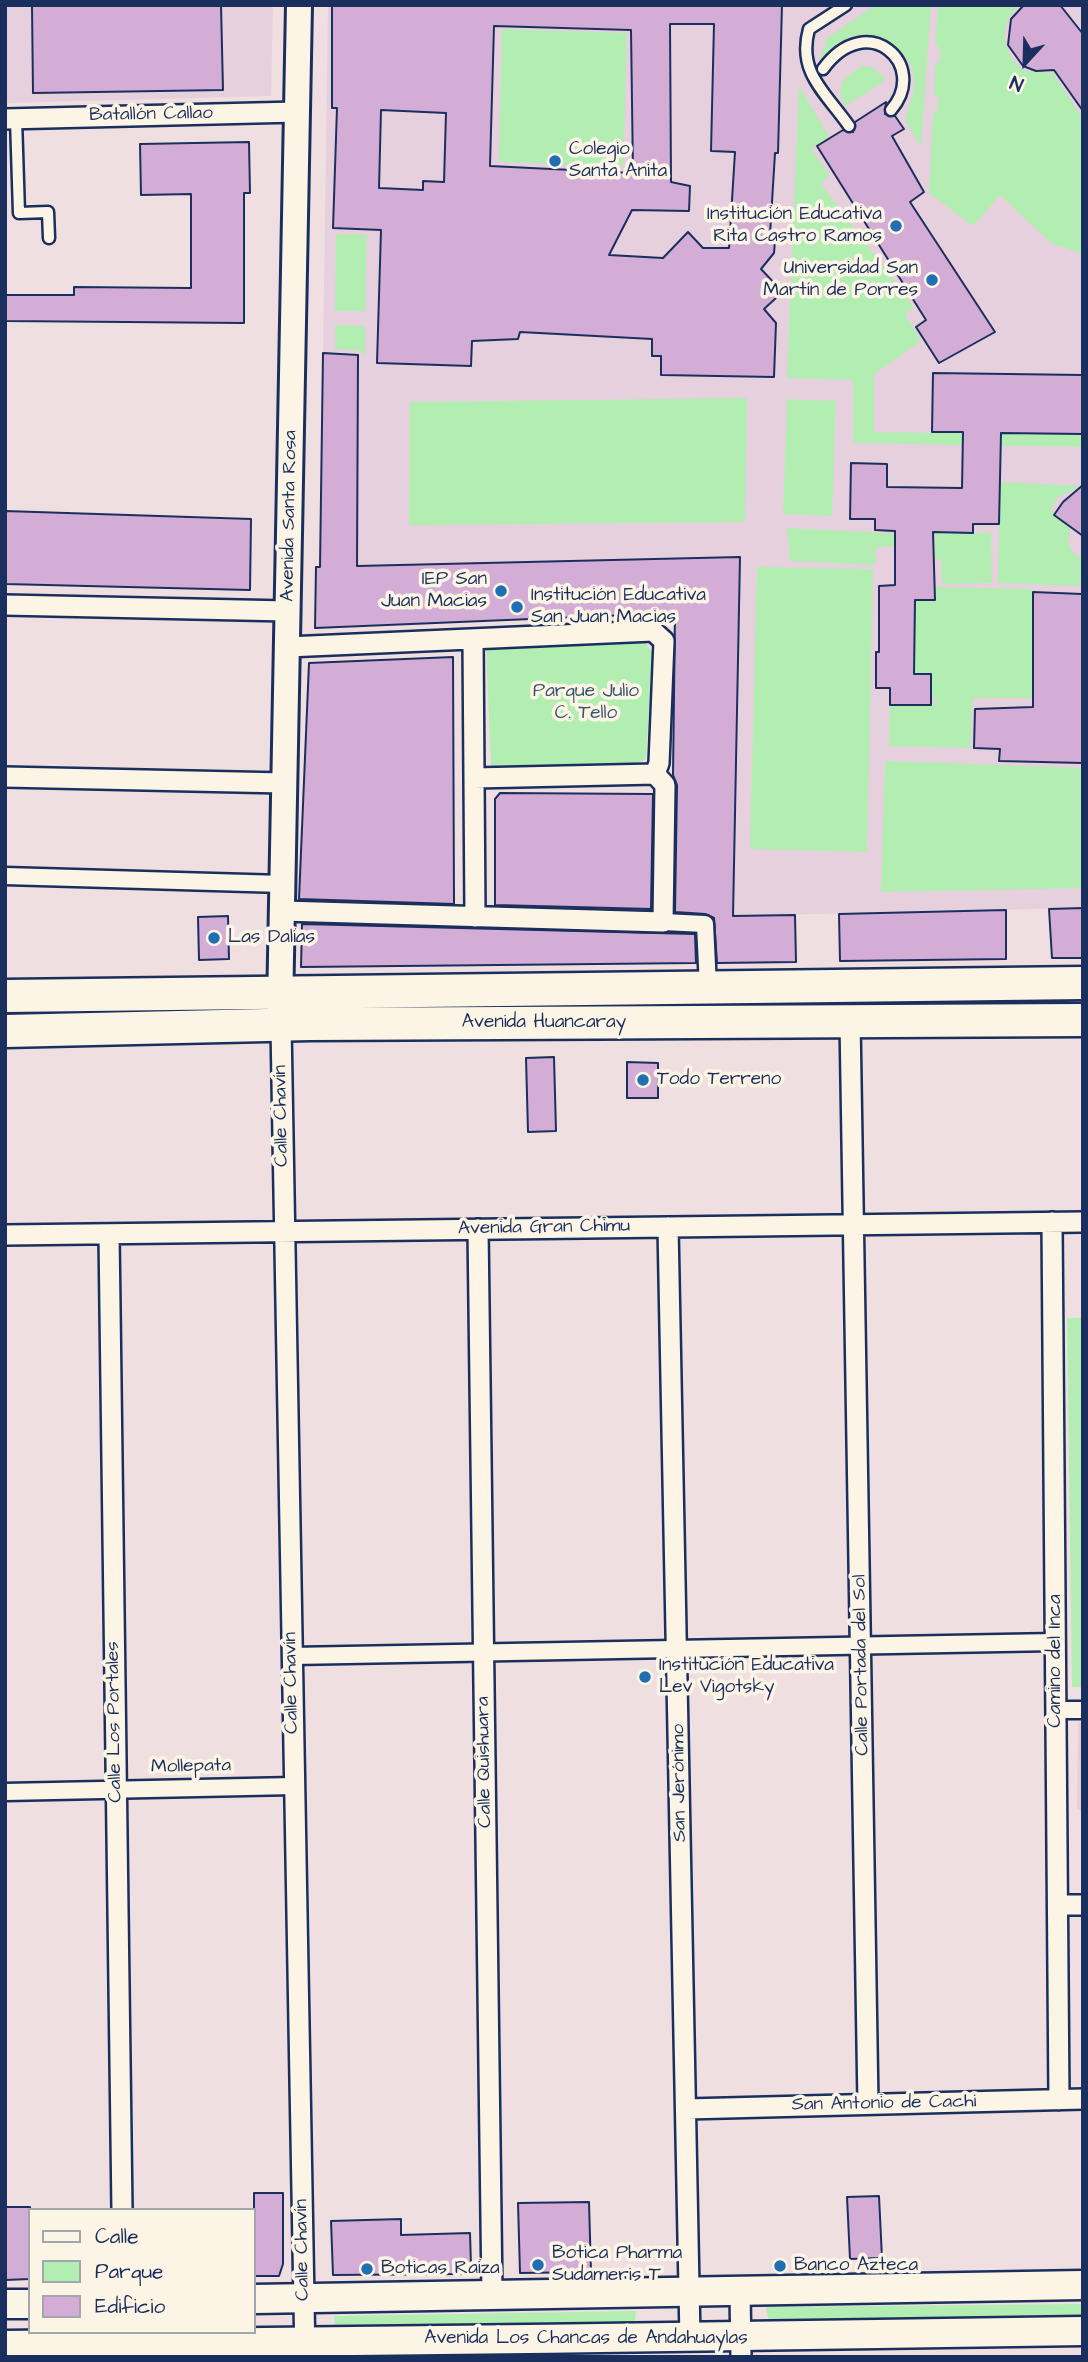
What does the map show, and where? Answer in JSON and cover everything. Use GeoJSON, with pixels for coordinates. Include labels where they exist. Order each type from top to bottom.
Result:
{"type":"FeatureCollection","features":[{"type":"Feature","properties":{"kind":"main road","name":"Avenida Huancaray"},"geometry":{"type":"LineString","coordinates":[[5,996],[1083,983]]}},
{"type":"Feature","properties":{"kind":"main road","name":"Avenida Huancaray"},"geometry":{"type":"LineString","coordinates":[[5,1031],[281,1026],[1083,1020]]}},
{"type":"Feature","properties":{"kind":"main road"},"geometry":{"type":"LineString","coordinates":[[256,2299],[1083,2285]]}},
{"type":"Feature","properties":{"kind":"main road"},"geometry":{"type":"LineString","coordinates":[[5,2304],[28,2304]]}},
{"type":"Feature","properties":{"kind":"main road","name":"Avenida Los Chancas de Andahuaylas"},"geometry":{"type":"LineString","coordinates":[[5,2346],[305,2348],[690,2338],[741,2348],[1083,2331]]}},
{"type":"Feature","properties":{"kind":"street","name":"Avenida Santa Rosa"},"geometry":{"type":"LineString","coordinates":[[281,1026],[299,5]]}},
{"type":"Feature","properties":{"kind":"street","name":"Batallón Callao"},"geometry":{"type":"LineString","coordinates":[[11,119],[297,112]]}},
{"type":"Feature","properties":{"kind":"street"},"geometry":{"type":"LineString","coordinates":[[5,605],[288,611]]}},
{"type":"Feature","properties":{"kind":"street"},"geometry":{"type":"LineString","coordinates":[[287,647],[653,631],[664,641],[659,763],[655,774]]}},
{"type":"Feature","properties":{"kind":"street"},"geometry":{"type":"LineString","coordinates":[[472,639],[475,917]]}},
{"type":"Feature","properties":{"kind":"street"},"geometry":{"type":"LineString","coordinates":[[474,778],[655,774],[665,785],[663,922]]}},
{"type":"Feature","properties":{"kind":"street"},"geometry":{"type":"LineString","coordinates":[[5,777],[284,783]]}},
{"type":"Feature","properties":{"kind":"street"},"geometry":{"type":"LineString","coordinates":[[5,876],[283,884]]}},
{"type":"Feature","properties":{"kind":"street"},"geometry":{"type":"LineString","coordinates":[[282,911],[705,924],[708,987]]}},
{"type":"Feature","properties":{"kind":"street","name":"Calle Portada del Sol"},"geometry":{"type":"LineString","coordinates":[[850,1021],[868,2104]]}},
{"type":"Feature","properties":{"kind":"street","name":"Calle Chavín"},"geometry":{"type":"LineString","coordinates":[[281,1026],[305,2348]]}},
{"type":"Feature","properties":{"kind":"street","name":"Camino del Inca"},"geometry":{"type":"LineString","coordinates":[[1052,1222],[1059,2100]]}},
{"type":"Feature","properties":{"kind":"street","name":"Avenida Gran Chimu"},"geometry":{"type":"LineString","coordinates":[[5,1235],[1083,1222]]}},
{"type":"Feature","properties":{"kind":"street","name":"San Jerónimo"},"geometry":{"type":"LineString","coordinates":[[668,1227],[690,2338]]}},
{"type":"Feature","properties":{"kind":"street","name":"Calle Quishuara"},"geometry":{"type":"LineString","coordinates":[[478,1229],[492,2294]]}},
{"type":"Feature","properties":{"kind":"street","name":"Calle Los Portales"},"geometry":{"type":"LineString","coordinates":[[109,1234],[122,2208]]}},
{"type":"Feature","properties":{"kind":"street"},"geometry":{"type":"LineString","coordinates":[[292,1656],[1055,1642]]}},
{"type":"Feature","properties":{"kind":"street"},"geometry":{"type":"LineString","coordinates":[[1056,1710],[1083,1710]]}},
{"type":"Feature","properties":{"kind":"street","name":"Mollepata"},"geometry":{"type":"LineString","coordinates":[[5,1792],[294,1786]]}},
{"type":"Feature","properties":{"kind":"street"},"geometry":{"type":"LineString","coordinates":[[1058,1905],[1083,1905]]}},
{"type":"Feature","properties":{"kind":"street","name":"San Antonio de Cachi"},"geometry":{"type":"LineString","coordinates":[[686,2109],[1083,2099]]}},
{"type":"Feature","properties":{"kind":"street"},"geometry":{"type":"LineString","coordinates":[[740,2291],[741,2348]]}},
{"type":"Feature","properties":{"kind":"lane"},"geometry":{"type":"LineString","coordinates":[[846,5],[809,29],[804,49],[806,66],[849,126]]}},
{"type":"Feature","properties":{"kind":"lane"},"geometry":{"type":"LineString","coordinates":[[823,69],[840,48],[853,42],[880,44],[891,52],[904,75],[903,89],[891,110]]}},
{"type":"Feature","properties":{"kind":"lane"},"geometry":{"type":"LineString","coordinates":[[11,119],[19,213],[48,212],[49,239]]}},
{"type":"Feature","properties":{"kind":"shaded area"},"geometry":{"type":"Polygon","coordinates":[[[5,5],[273,5],[271,96],[5,103],[5,5]]]}},
{"type":"Feature","properties":{"kind":"shaded area"},"geometry":{"type":"Polygon","coordinates":[[[328,5],[1083,5],[1083,908],[733,916],[740,557],[320,567],[328,5]]]}},
{"type":"Feature","properties":{"kind":"shaded area"},"geometry":{"type":"Polygon","coordinates":[[[1078,1723],[1083,1723],[1083,1810],[1077,1810],[1078,1723]]]}},
{"type":"Feature","properties":{"kind":"green space"},"geometry":{"type":"Polygon","coordinates":[[[876,5],[931,5],[921,146],[905,121],[914,84],[913,73],[903,54],[895,47],[875,37],[854,36],[840,43],[819,62],[827,38],[876,5]]]}},
{"type":"Feature","properties":{"kind":"green space"},"geometry":{"type":"Polygon","coordinates":[[[938,5],[1019,5],[1007,22],[1005,31],[1005,40],[1011,56],[1025,71],[1053,73],[1083,119],[1083,254],[1051,243],[1000,195],[973,226],[929,193],[933,115],[937,111],[939,98],[934,94],[935,66],[940,60],[940,48],[935,44],[938,5]]]}},
{"type":"Feature","properties":{"kind":"green space"},"geometry":{"type":"Polygon","coordinates":[[[502,29],[627,33],[623,166],[499,162],[502,29]]]}},
{"type":"Feature","properties":{"kind":"green space"},"geometry":{"type":"Polygon","coordinates":[[[862,66],[874,68],[886,80],[845,106],[840,93],[843,82],[862,66]]]}},
{"type":"Feature","properties":{"kind":"green space"},"geometry":{"type":"Polygon","coordinates":[[[799,86],[829,137],[811,149],[829,175],[821,184],[914,308],[905,314],[921,341],[874,374],[874,432],[1083,435],[1083,447],[853,443],[853,380],[787,378],[799,86]]]}},
{"type":"Feature","properties":{"kind":"green space"},"geometry":{"type":"Polygon","coordinates":[[[336,234],[367,235],[365,311],[335,311],[336,234]]]}},
{"type":"Feature","properties":{"kind":"green space"},"geometry":{"type":"Polygon","coordinates":[[[335,325],[365,326],[365,355],[356,350],[335,349],[335,325]]]}},
{"type":"Feature","properties":{"kind":"green space"},"geometry":{"type":"Polygon","coordinates":[[[747,398],[745,522],[409,525],[410,402],[747,398]]]}},
{"type":"Feature","properties":{"kind":"green space"},"geometry":{"type":"Polygon","coordinates":[[[787,399],[836,401],[832,516],[783,514],[787,399]]]}},
{"type":"Feature","properties":{"kind":"green space"},"geometry":{"type":"Polygon","coordinates":[[[1000,482],[1081,486],[1058,497],[1051,510],[1070,527],[1068,544],[1074,554],[1083,558],[1083,575],[1078,586],[998,583],[1000,482]]]}},
{"type":"Feature","properties":{"kind":"green space"},"geometry":{"type":"Polygon","coordinates":[[[787,528],[905,534],[904,546],[876,547],[875,565],[790,561],[787,528]]]}},
{"type":"Feature","properties":{"kind":"green space"},"geometry":{"type":"Polygon","coordinates":[[[935,532],[991,533],[992,583],[942,584],[941,559],[935,559],[935,532]]]}},
{"type":"Feature","properties":{"kind":"green space"},"geometry":{"type":"Polygon","coordinates":[[[757,567],[873,569],[867,852],[750,849],[757,567]]]}},
{"type":"Feature","properties":{"kind":"green space"},"geometry":{"type":"Polygon","coordinates":[[[935,587],[1033,589],[1033,698],[973,698],[970,748],[889,746],[890,705],[935,705],[935,697],[931,697],[914,674],[915,600],[934,600],[935,587]]]}},
{"type":"Feature","properties":{"kind":"green space","name":"Parque Julio C. Tello"},"geometry":{"type":"Polygon","coordinates":[[[641,637],[652,652],[646,759],[635,764],[491,766],[486,647],[641,637]]]}},
{"type":"Feature","properties":{"kind":"green space"},"geometry":{"type":"Polygon","coordinates":[[[885,761],[1083,768],[1083,888],[881,892],[885,761]]]}},
{"type":"Feature","properties":{"kind":"green space"},"geometry":{"type":"Polygon","coordinates":[[[1067,1318],[1083,1318],[1083,1687],[1072,1687],[1067,1318]]]}},
{"type":"Feature","properties":{"kind":"green space"},"geometry":{"type":"Polygon","coordinates":[[[1083,2304],[1083,2319],[769,2323],[766,2307],[1083,2304]]]}},
{"type":"Feature","properties":{"kind":"green space"},"geometry":{"type":"Polygon","coordinates":[[[636,2311],[635,2323],[335,2327],[334,2316],[636,2311]]]}},
{"type":"Feature","properties":{"kind":"building"},"geometry":{"type":"Polygon","coordinates":[[[32,5],[221,5],[223,90],[33,93],[32,5]]]}},
{"type":"Feature","properties":{"kind":"building"},"geometry":{"type":"Polygon","coordinates":[[[332,5],[782,5],[778,153],[775,153],[770,235],[775,241],[774,253],[761,269],[776,285],[776,298],[764,309],[776,323],[774,377],[661,375],[661,356],[652,356],[652,339],[520,332],[518,339],[472,341],[471,366],[377,363],[381,230],[333,228],[337,108],[332,108],[332,5]],[[670,24],[671,182],[690,186],[689,211],[632,210],[609,255],[663,258],[688,232],[703,248],[729,248],[735,152],[711,151],[714,24],[670,24]],[[494,26],[490,166],[633,173],[631,30],[494,26]],[[381,110],[379,188],[423,190],[423,181],[444,182],[446,113],[381,110]]]}},
{"type":"Feature","properties":{"kind":"building"},"geometry":{"type":"Polygon","coordinates":[[[1024,5],[1060,5],[1083,34],[1083,111],[1054,70],[1036,71],[1023,66],[1008,45],[1011,19],[1024,5]]]}},
{"type":"Feature","properties":{"kind":"building"},"geometry":{"type":"Polygon","coordinates":[[[886,102],[885,114],[895,116],[904,129],[892,136],[924,192],[910,202],[995,332],[939,363],[916,327],[926,320],[817,146],[843,130],[853,132],[855,122],[886,102]]]}},
{"type":"Feature","properties":{"kind":"building"},"geometry":{"type":"Polygon","coordinates":[[[249,142],[250,193],[244,193],[244,323],[5,321],[5,295],[74,295],[74,287],[191,288],[191,194],[141,195],[140,144],[249,142]]]}},
{"type":"Feature","properties":{"kind":"building"},"geometry":{"type":"Polygon","coordinates":[[[323,353],[358,355],[357,566],[740,557],[733,916],[795,915],[796,962],[717,963],[714,918],[705,914],[675,912],[675,613],[315,628],[316,567],[320,567],[323,353]]]}},
{"type":"Feature","properties":{"kind":"building"},"geometry":{"type":"Polygon","coordinates":[[[933,373],[1083,375],[1083,434],[1001,433],[999,524],[973,524],[973,533],[933,532],[935,600],[915,600],[914,674],[931,674],[931,705],[890,705],[890,688],[876,688],[876,652],[879,652],[879,586],[895,585],[895,531],[875,530],[875,519],[850,519],[851,463],[887,464],[887,487],[962,488],[963,432],[932,432],[933,373]]]}},
{"type":"Feature","properties":{"kind":"building"},"geometry":{"type":"Polygon","coordinates":[[[1083,485],[1083,536],[1054,515],[1063,502],[1083,485]]]}},
{"type":"Feature","properties":{"kind":"building"},"geometry":{"type":"Polygon","coordinates":[[[5,511],[251,519],[250,590],[5,584],[5,511]]]}},
{"type":"Feature","properties":{"kind":"building"},"geometry":{"type":"Polygon","coordinates":[[[1033,592],[1082,594],[1083,763],[999,761],[1000,749],[974,748],[975,709],[1033,707],[1033,592]]]}},
{"type":"Feature","properties":{"kind":"building"},"geometry":{"type":"Polygon","coordinates":[[[453,657],[454,904],[299,899],[309,663],[453,657]]]}},
{"type":"Feature","properties":{"kind":"building"},"geometry":{"type":"Polygon","coordinates":[[[500,793],[653,794],[651,909],[495,905],[495,799],[500,793]]]}},
{"type":"Feature","properties":{"kind":"building"},"geometry":{"type":"Polygon","coordinates":[[[1083,908],[1083,958],[1052,958],[1049,909],[1083,908]]]}},
{"type":"Feature","properties":{"kind":"building"},"geometry":{"type":"Polygon","coordinates":[[[1006,910],[1006,959],[840,961],[839,914],[1006,910]]]}},
{"type":"Feature","properties":{"kind":"building","name":"Las Dalias"},"geometry":{"type":"Polygon","coordinates":[[[228,916],[229,959],[199,960],[198,917],[228,916]]]}},
{"type":"Feature","properties":{"kind":"building"},"geometry":{"type":"Polygon","coordinates":[[[302,924],[695,934],[696,963],[301,967],[302,924]]]}},
{"type":"Feature","properties":{"kind":"building"},"geometry":{"type":"Polygon","coordinates":[[[554,1057],[556,1131],[528,1132],[526,1058],[554,1057]]]}},
{"type":"Feature","properties":{"kind":"building","name":"Todo Terreno"},"geometry":{"type":"Polygon","coordinates":[[[627,1062],[658,1063],[658,1098],[627,1098],[627,1062]]]}},
{"type":"Feature","properties":{"kind":"building"},"geometry":{"type":"Polygon","coordinates":[[[254,2193],[283,2193],[283,2264],[279,2276],[256,2276],[254,2193]]]}},
{"type":"Feature","properties":{"kind":"building"},"geometry":{"type":"Polygon","coordinates":[[[879,2196],[882,2258],[850,2259],[847,2197],[879,2196]]]}},
{"type":"Feature","properties":{"kind":"building"},"geometry":{"type":"Polygon","coordinates":[[[589,2202],[591,2272],[520,2273],[518,2203],[589,2202]]]}},
{"type":"Feature","properties":{"kind":"building"},"geometry":{"type":"Polygon","coordinates":[[[5,2207],[30,2207],[28,2279],[5,2280],[5,2207]]]}},
{"type":"Feature","properties":{"kind":"building"},"geometry":{"type":"Polygon","coordinates":[[[401,2219],[401,2235],[470,2233],[471,2266],[462,2274],[333,2275],[331,2221],[401,2219]]]}},
{"type":"Feature","properties":{"kind":"place","name":"Colegio Santa Anita"},"geometry":{"type":"Point","coordinates":[555,161]}},
{"type":"Feature","properties":{"kind":"place","name":"Institución Educativa Rita Castro Ramos"},"geometry":{"type":"Point","coordinates":[896,226]}},
{"type":"Feature","properties":{"kind":"place","name":"Universidad San Martín de Porres"},"geometry":{"type":"Point","coordinates":[932,280]}},
{"type":"Feature","properties":{"kind":"place","name":"IEP San Juan Macias"},"geometry":{"type":"Point","coordinates":[501,591]}},
{"type":"Feature","properties":{"kind":"place","name":"Institución Educativa San Juan Macias"},"geometry":{"type":"Point","coordinates":[517,607]}},
{"type":"Feature","properties":{"kind":"place","name":"Las Dalias"},"geometry":{"type":"Point","coordinates":[214,938]}},
{"type":"Feature","properties":{"kind":"place","name":"Todo Terreno"},"geometry":{"type":"Point","coordinates":[643,1080]}},
{"type":"Feature","properties":{"kind":"place","name":"Institución Educativa Lev Vigotsky"},"geometry":{"type":"Point","coordinates":[645,1677]}},
{"type":"Feature","properties":{"kind":"place","name":"Botica Pharma Sudameris T"},"geometry":{"type":"Point","coordinates":[538,2265]}},
{"type":"Feature","properties":{"kind":"place","name":"Banco Azteca"},"geometry":{"type":"Point","coordinates":[780,2266]}},
{"type":"Feature","properties":{"kind":"place","name":"Boticas Raiza"},"geometry":{"type":"Point","coordinates":[367,2269]}}]}
